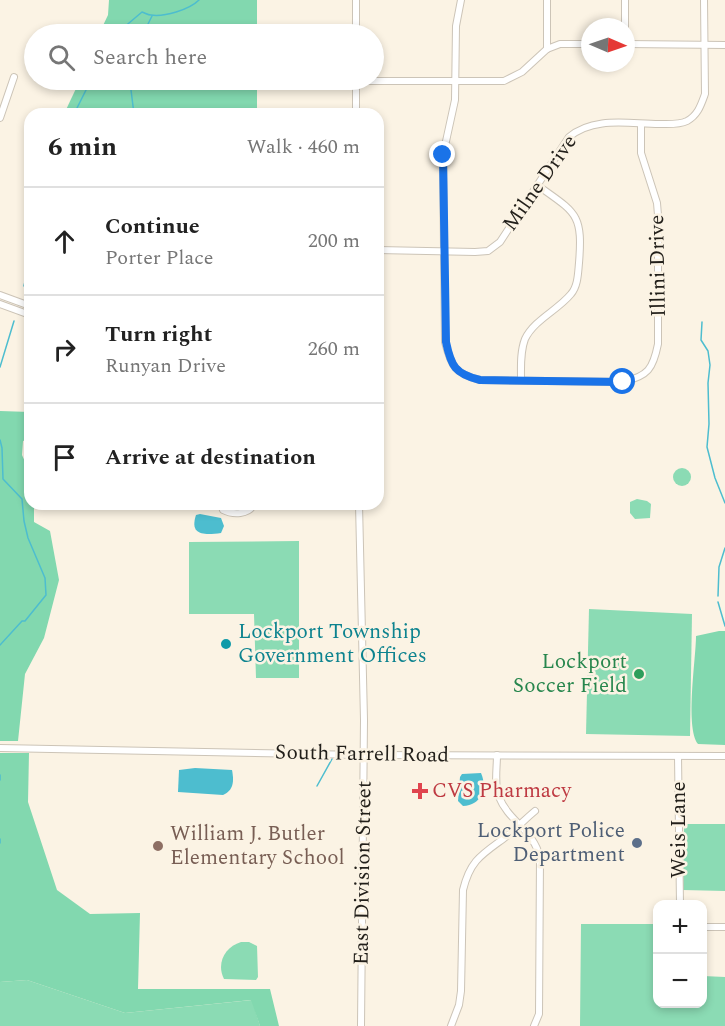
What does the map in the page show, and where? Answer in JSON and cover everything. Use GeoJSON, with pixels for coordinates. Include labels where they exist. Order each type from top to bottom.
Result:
{"type":"FeatureCollection","features":[{"type":"Feature","properties":{"kind":"street"},"geometry":{"type":"LineString","coordinates":[[356,0],[356,24]]}},
{"type":"Feature","properties":{"kind":"street"},"geometry":{"type":"LineString","coordinates":[[461,0],[456,26],[453,115],[443,155],[446,342],[449,358],[457,370],[466,377],[480,380],[521,380],[521,352],[526,338],[535,326],[574,292],[579,260],[580,230],[576,218],[567,207],[537,185]]}},
{"type":"Feature","properties":{"kind":"street"},"geometry":{"type":"LineString","coordinates":[[547,0],[547,49]]}},
{"type":"Feature","properties":{"kind":"street"},"geometry":{"type":"LineString","coordinates":[[625,0],[625,18]]}},
{"type":"Feature","properties":{"kind":"street","name":"Milne Drive"},"geometry":{"type":"LineString","coordinates":[[384,250],[488,251],[500,242],[569,137],[579,129],[601,123],[673,124],[686,122],[701,107],[705,94],[704,0]]}},
{"type":"Feature","properties":{"kind":"street"},"geometry":{"type":"LineString","coordinates":[[384,81],[455,83],[504,81],[522,72],[547,49],[560,44],[581,44]]}},
{"type":"Feature","properties":{"kind":"street"},"geometry":{"type":"LineString","coordinates":[[635,44],[725,45]]}},
{"type":"Feature","properties":{"kind":"street"},"geometry":{"type":"LineString","coordinates":[[0,118],[14,77]]}},
{"type":"Feature","properties":{"kind":"street"},"geometry":{"type":"LineString","coordinates":[[356,90],[356,108]]}},
{"type":"Feature","properties":{"kind":"street","name":"Illini Drive"},"geometry":{"type":"LineString","coordinates":[[521,380],[623,382],[647,372],[654,361],[658,344],[658,215],[657,203],[641,153],[641,124]]}},
{"type":"Feature","properties":{"kind":"street"},"geometry":{"type":"LineString","coordinates":[[0,295],[24,304]]}},
{"type":"Feature","properties":{"kind":"street"},"geometry":{"type":"LineString","coordinates":[[0,304],[24,313]]}},
{"type":"Feature","properties":{"kind":"street"},"geometry":{"type":"LineString","coordinates":[[223,510],[228,513],[252,510]]}},
{"type":"Feature","properties":{"kind":"street","name":"East Division Street"},"geometry":{"type":"LineString","coordinates":[[359,510],[364,755],[361,1026]]}},
{"type":"Feature","properties":{"kind":"street","name":"South Farrell Road"},"geometry":{"type":"LineString","coordinates":[[0,748],[364,755],[725,756]]}},
{"type":"Feature","properties":{"kind":"street"},"geometry":{"type":"LineString","coordinates":[[497,755],[498,795],[504,807],[537,846],[540,858],[539,1014],[534,1026]]}},
{"type":"Feature","properties":{"kind":"street","name":"Weis Lane"},"geometry":{"type":"LineString","coordinates":[[678,756],[680,900]]}},
{"type":"Feature","properties":{"kind":"street"},"geometry":{"type":"LineString","coordinates":[[460,1026],[451,1024],[459,1005],[461,991],[463,890],[466,877],[471,865],[478,857],[535,811]]}},
{"type":"Feature","properties":{"kind":"street"},"geometry":{"type":"LineString","coordinates":[[707,927],[725,927]]}},
{"type":"Feature","properties":{"kind":"green space"},"geometry":{"type":"Polygon","coordinates":[[[109,0],[257,0],[257,24],[104,24],[108,15],[109,0]]]}},
{"type":"Feature","properties":{"kind":"green space"},"geometry":{"type":"Polygon","coordinates":[[[75,90],[257,90],[257,108],[67,108],[75,90]]]}},
{"type":"Feature","properties":{"kind":"green space"},"geometry":{"type":"Polygon","coordinates":[[[0,411],[24,412],[22,455],[24,460],[24,510],[34,510],[34,522],[50,531],[59,580],[44,638],[25,674],[18,741],[0,741],[0,411]]]}},
{"type":"Feature","properties":{"kind":"green space"},"geometry":{"type":"Polygon","coordinates":[[[682,468],[688,471],[691,477],[688,483],[682,486],[676,483],[673,477],[676,471],[682,468]]]}},
{"type":"Feature","properties":{"kind":"green space"},"geometry":{"type":"Polygon","coordinates":[[[637,499],[651,504],[650,518],[635,519],[630,513],[630,502],[637,499]]]}},
{"type":"Feature","properties":{"kind":"green space"},"geometry":{"type":"Polygon","coordinates":[[[299,541],[299,678],[256,678],[254,614],[189,614],[189,542],[299,541]]]}},
{"type":"Feature","properties":{"kind":"green space","name":"Lockport Soccer Field"},"geometry":{"type":"Polygon","coordinates":[[[589,609],[692,614],[690,736],[586,734],[589,609]]]}},
{"type":"Feature","properties":{"kind":"green space"},"geometry":{"type":"Polygon","coordinates":[[[725,631],[725,745],[698,744],[692,723],[696,636],[725,631]]]}},
{"type":"Feature","properties":{"kind":"green space"},"geometry":{"type":"Polygon","coordinates":[[[0,753],[29,753],[28,802],[57,890],[90,914],[140,913],[138,989],[270,989],[279,1026],[260,1026],[251,1000],[125,1013],[27,980],[0,982],[0,753]]]}},
{"type":"Feature","properties":{"kind":"green space"},"geometry":{"type":"Polygon","coordinates":[[[684,824],[725,824],[725,891],[683,890],[684,824]]]}},
{"type":"Feature","properties":{"kind":"green space"},"geometry":{"type":"Polygon","coordinates":[[[195,826],[209,827],[210,840],[195,841],[195,826]]]}},
{"type":"Feature","properties":{"kind":"green space"},"geometry":{"type":"Polygon","coordinates":[[[581,924],[653,924],[653,1008],[707,1008],[707,976],[725,977],[725,1026],[580,1026],[581,924]]]}},
{"type":"Feature","properties":{"kind":"green space"},"geometry":{"type":"Polygon","coordinates":[[[241,942],[249,942],[257,946],[258,977],[256,980],[224,979],[221,967],[224,956],[230,948],[241,942]]]}},
{"type":"Feature","properties":{"kind":"green space"},"geometry":{"type":"Polygon","coordinates":[[[27,980],[125,1013],[252,1000],[260,1026],[0,1026],[0,982],[27,980]]]}},
{"type":"Feature","properties":{"kind":"water"},"geometry":{"type":"Polygon","coordinates":[[[196,515],[221,518],[224,526],[221,533],[200,533],[194,522],[196,515]]]}},
{"type":"Feature","properties":{"kind":"water"},"geometry":{"type":"Polygon","coordinates":[[[195,768],[232,770],[231,788],[223,795],[178,792],[179,770],[195,768]]]}},
{"type":"Feature","properties":{"kind":"water"},"geometry":{"type":"Polygon","coordinates":[[[481,773],[484,785],[481,795],[474,803],[463,806],[458,801],[460,777],[462,774],[481,773]]]}},
{"type":"Feature","properties":{"kind":"waterway"},"geometry":{"type":"LineString","coordinates":[[128,24],[142,12],[151,15],[169,14],[183,10],[199,0]]}},
{"type":"Feature","properties":{"kind":"waterway"},"geometry":{"type":"LineString","coordinates":[[148,24],[152,16]]}},
{"type":"Feature","properties":{"kind":"waterway"},"geometry":{"type":"LineString","coordinates":[[77,108],[86,90]]}},
{"type":"Feature","properties":{"kind":"waterway"},"geometry":{"type":"LineString","coordinates":[[131,90],[133,108]]}},
{"type":"Feature","properties":{"kind":"waterway"},"geometry":{"type":"LineString","coordinates":[[0,367],[14,321]]}},
{"type":"Feature","properties":{"kind":"waterway"},"geometry":{"type":"LineString","coordinates":[[702,322],[701,340],[708,351],[710,365],[707,447],[715,478],[725,503]]}},
{"type":"Feature","properties":{"kind":"waterway"},"geometry":{"type":"LineString","coordinates":[[0,440],[3,479],[22,499],[28,538],[45,578],[46,595],[25,621],[22,621],[0,645]]}},
{"type":"Feature","properties":{"kind":"waterway"},"geometry":{"type":"LineString","coordinates":[[718,596],[719,567],[725,548]]}},
{"type":"Feature","properties":{"kind":"waterway"},"geometry":{"type":"LineString","coordinates":[[718,602],[725,626]]}},
{"type":"Feature","properties":{"kind":"waterway"},"geometry":{"type":"LineString","coordinates":[[317,786],[332,759]]}},
{"type":"Feature","properties":{"kind":"waterway"},"geometry":{"type":"LineString","coordinates":[[0,775],[0,780]]}},
{"type":"Feature","properties":{"kind":"place","name":"Lockport Township Government Offices"},"geometry":{"type":"Point","coordinates":[226,644]}},
{"type":"Feature","properties":{"kind":"place","name":"Lockport Soccer Field"},"geometry":{"type":"Point","coordinates":[639,674]}},
{"type":"Feature","properties":{"kind":"place","name":"CVS Pharmacy"},"geometry":{"type":"Point","coordinates":[420,791]}},
{"type":"Feature","properties":{"kind":"place","name":"Lockport Police Department"},"geometry":{"type":"Point","coordinates":[637,843]}},
{"type":"Feature","properties":{"kind":"place","name":"William J. Butler Elementary School"},"geometry":{"type":"Point","coordinates":[158,846]}},
{"type":"Feature","properties":{"kind":"route"},"geometry":{"type":"LineString","coordinates":[[443,155],[446,342],[449,358],[457,370],[466,377],[480,380],[623,382]]}}]}
